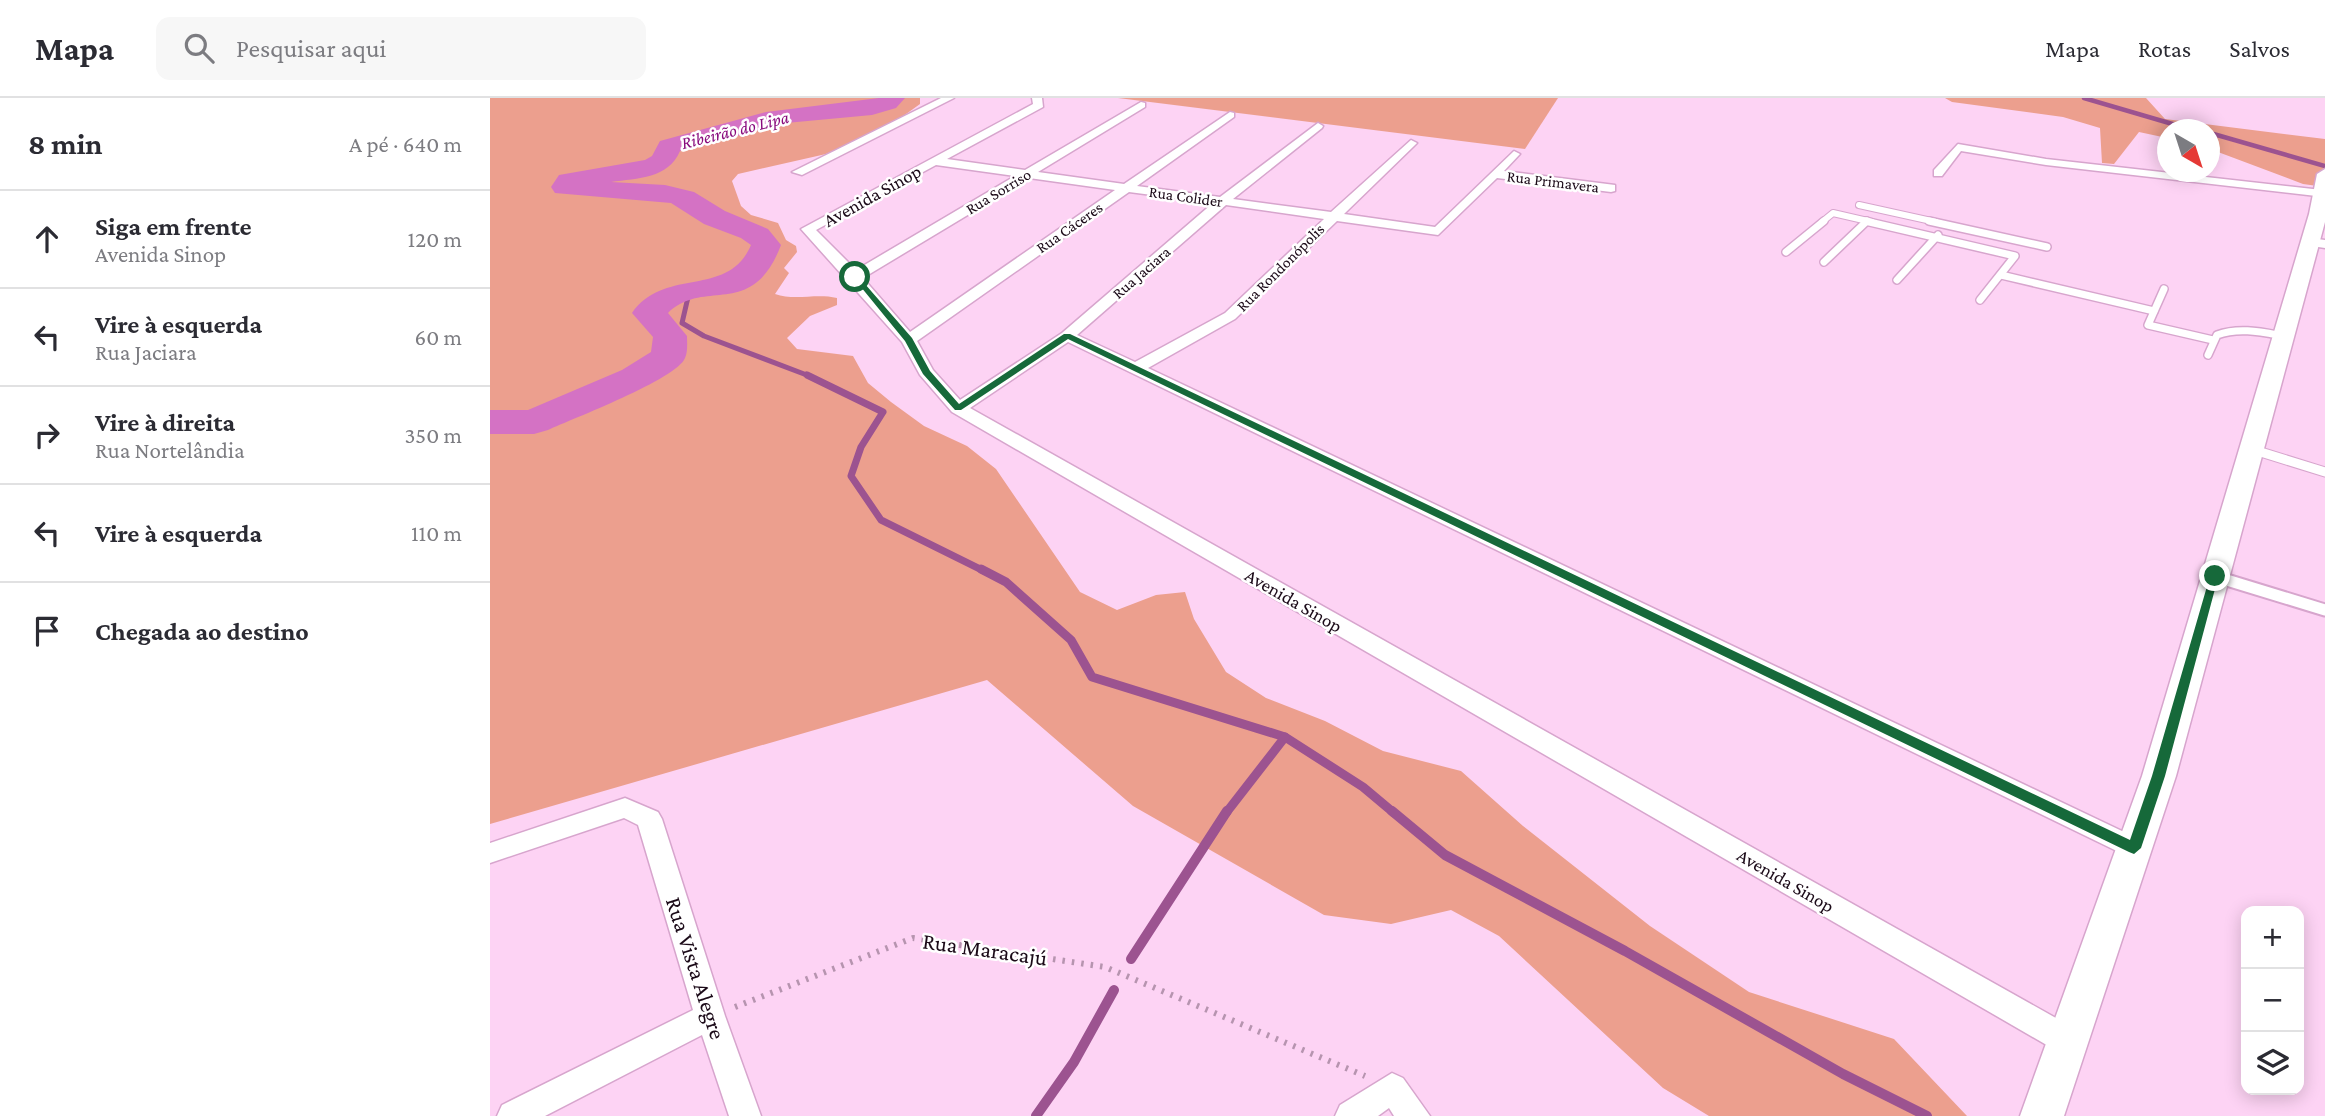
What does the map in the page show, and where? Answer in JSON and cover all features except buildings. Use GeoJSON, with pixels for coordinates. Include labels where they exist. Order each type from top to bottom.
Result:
{"type":"FeatureCollection","features":[{"type":"Feature","properties":{"kind":"street"},"geometry":{"type":"LineString","coordinates":[[798,172],[949,98]]}},
{"type":"Feature","properties":{"kind":"street","name":"Avenida Sinop"},"geometry":{"type":"LineString","coordinates":[[1037,98],[1039,105],[808,229],[855,277],[909,340],[926,372],[958,408],[2068,1041]]}},
{"type":"Feature","properties":{"kind":"street","name":"Rua Sorriso"},"geometry":{"type":"LineString","coordinates":[[855,277],[1141,105]]}},
{"type":"Feature","properties":{"kind":"street","name":"Rua Cáceres"},"geometry":{"type":"LineString","coordinates":[[909,340],[1230,115]]}},
{"type":"Feature","properties":{"kind":"street","name":"Rua Jaciara"},"geometry":{"type":"LineString","coordinates":[[958,408],[1067,336],[1223,201],[1318,126]]}},
{"type":"Feature","properties":{"kind":"street","name":"Rua Rondonópolis"},"geometry":{"type":"LineString","coordinates":[[1133,370],[1230,316],[1331,216],[1411,143]]}},
{"type":"Feature","properties":{"kind":"street"},"geometry":{"type":"LineString","coordinates":[[1938,173],[1958,147],[2046,162],[2322,194]]}},
{"type":"Feature","properties":{"kind":"street","name":"Rua Primavera"},"geometry":{"type":"LineString","coordinates":[[1438,231],[1514,154]]}},
{"type":"Feature","properties":{"kind":"street","name":"Rua Colider"},"geometry":{"type":"LineString","coordinates":[[934,161],[1438,231]]}},
{"type":"Feature","properties":{"kind":"street","name":"Rua Primavera"},"geometry":{"type":"LineString","coordinates":[[1496,174],[1611,188]]}},
{"type":"Feature","properties":{"kind":"street"},"geometry":{"type":"LineString","coordinates":[[2042,1116],[2159,776],[2284,336],[2317,248],[2325,174]]}},
{"type":"Feature","properties":{"kind":"street"},"geometry":{"type":"LineString","coordinates":[[1067,336],[1133,370],[2134,848]]}},
{"type":"Feature","properties":{"kind":"street","name":"Rua Vista Alegre"},"geometry":{"type":"LineString","coordinates":[[490,853],[625,808],[649,819],[710,1016],[746,1116]]}},
{"type":"Feature","properties":{"kind":"street"},"geometry":{"type":"LineString","coordinates":[[513,1116],[710,1016]]}},
{"type":"Feature","properties":{"kind":"street"},"geometry":{"type":"LineString","coordinates":[[1351,1116],[1392,1088],[1414,1116]]}},
{"type":"Feature","properties":{"kind":"lane"},"geometry":{"type":"LineString","coordinates":[[1859,205],[2047,247]]}},
{"type":"Feature","properties":{"kind":"lane"},"geometry":{"type":"LineString","coordinates":[[1786,252],[1833,213],[2015,256],[1980,300]]}},
{"type":"Feature","properties":{"kind":"lane"},"geometry":{"type":"LineString","coordinates":[[1824,262],[1867,221]]}},
{"type":"Feature","properties":{"kind":"lane"},"geometry":{"type":"LineString","coordinates":[[1898,280],[1947,225]]}},
{"type":"Feature","properties":{"kind":"lane"},"geometry":{"type":"LineString","coordinates":[[2001,275],[2215,337],[2255,330],[2284,336]]}},
{"type":"Feature","properties":{"kind":"lane"},"geometry":{"type":"LineString","coordinates":[[2151,318],[2164,289]]}},
{"type":"Feature","properties":{"kind":"lane"},"geometry":{"type":"LineString","coordinates":[[2208,355],[2215,337]]}},
{"type":"Feature","properties":{"kind":"lane"},"geometry":{"type":"LineString","coordinates":[[2251,449],[2325,472]]}},
{"type":"Feature","properties":{"kind":"lane"},"geometry":{"type":"LineString","coordinates":[[2215,576],[2325,610]]}},
{"type":"Feature","properties":{"kind":"path","name":"Rua Maracajú"},"geometry":{"type":"LineString","coordinates":[[710,1016],[913,938],[1105,967],[1392,1088]]}},
{"type":"Feature","properties":{"kind":"shaded area"},"geometry":{"type":"Polygon","coordinates":[[[490,98],[920,98],[920,104],[895,122],[826,154],[738,174],[732,181],[741,206],[751,215],[778,223],[786,240],[796,246],[797,252],[784,268],[789,273],[775,294],[837,298],[837,305],[810,316],[787,338],[797,349],[853,356],[868,383],[891,402],[924,426],[967,446],[996,469],[1080,592],[1117,610],[1156,595],[1185,592],[1194,619],[1226,672],[1266,698],[1325,721],[1383,751],[1461,771],[1523,826],[1650,926],[1749,992],[1894,1039],[1967,1116],[1709,1116],[1663,1088],[1499,936],[1451,910],[1391,924],[1324,915],[1133,806],[987,680],[490,824],[490,98]]]}},
{"type":"Feature","properties":{"kind":"shaded area"},"geometry":{"type":"Polygon","coordinates":[[[1118,98],[1558,98],[1525,149],[1118,98]]]}},
{"type":"Feature","properties":{"kind":"shaded area"},"geometry":{"type":"Polygon","coordinates":[[[1945,98],[2146,98],[2165,119],[2157,119],[2157,136],[2139,132],[2114,164],[2102,163],[2100,128],[2063,117],[1952,102],[1945,98]]]}},
{"type":"Feature","properties":{"kind":"shaded area"},"geometry":{"type":"Polygon","coordinates":[[[2220,126],[2325,139],[2325,187],[2303,184],[2220,153],[2220,126]]]}},
{"type":"Feature","properties":{"kind":"waterway","name":"Ribeirão do Lipa"},"geometry":{"type":"LineString","coordinates":[[490,422],[534,422],[635,378],[668,357],[670,336],[649,313],[661,301],[677,294],[730,284],[746,277],[758,265],[766,245],[752,232],[727,223],[679,196],[651,191],[565,187],[569,181],[653,167],[663,160],[669,146],[746,124],[786,115],[872,108],[888,103],[893,98]]}},
{"type":"Feature","properties":{"kind":"waterway"},"geometry":{"type":"LineString","coordinates":[[2084,98],[2157,119]]}},
{"type":"Feature","properties":{"kind":"waterway"},"geometry":{"type":"LineString","coordinates":[[2220,136],[2325,166]]}},
{"type":"Feature","properties":{"kind":"waterway"},"geometry":{"type":"LineString","coordinates":[[689,293],[682,323],[704,336],[808,375]]}},
{"type":"Feature","properties":{"kind":"waterway"},"geometry":{"type":"LineString","coordinates":[[808,375],[812,377]]}},
{"type":"Feature","properties":{"kind":"waterway"},"geometry":{"type":"LineString","coordinates":[[808,375],[883,412],[861,447],[851,476],[881,520],[984,571]]}},
{"type":"Feature","properties":{"kind":"waterway"},"geometry":{"type":"LineString","coordinates":[[981,569],[1006,582],[1071,640],[1092,677],[1285,737]]}},
{"type":"Feature","properties":{"kind":"waterway"},"geometry":{"type":"LineString","coordinates":[[1226,813],[1285,737]]}},
{"type":"Feature","properties":{"kind":"waterway"},"geometry":{"type":"LineString","coordinates":[[1285,737],[1363,787],[1394,813]]}},
{"type":"Feature","properties":{"kind":"waterway"},"geometry":{"type":"LineString","coordinates":[[1131,959],[1227,811]]}},
{"type":"Feature","properties":{"kind":"waterway"},"geometry":{"type":"LineString","coordinates":[[1392,811],[1445,855],[1625,951],[1843,1074],[1927,1116]]}},
{"type":"Feature","properties":{"kind":"waterway"},"geometry":{"type":"LineString","coordinates":[[1036,1116],[1074,1062],[1114,990]]}},
{"type":"Feature","properties":{"kind":"route"},"geometry":{"type":"LineString","coordinates":[[855,277],[909,340],[926,372],[958,408],[1067,336],[1133,370],[2134,848],[2159,776],[2215,576]]}}]}
